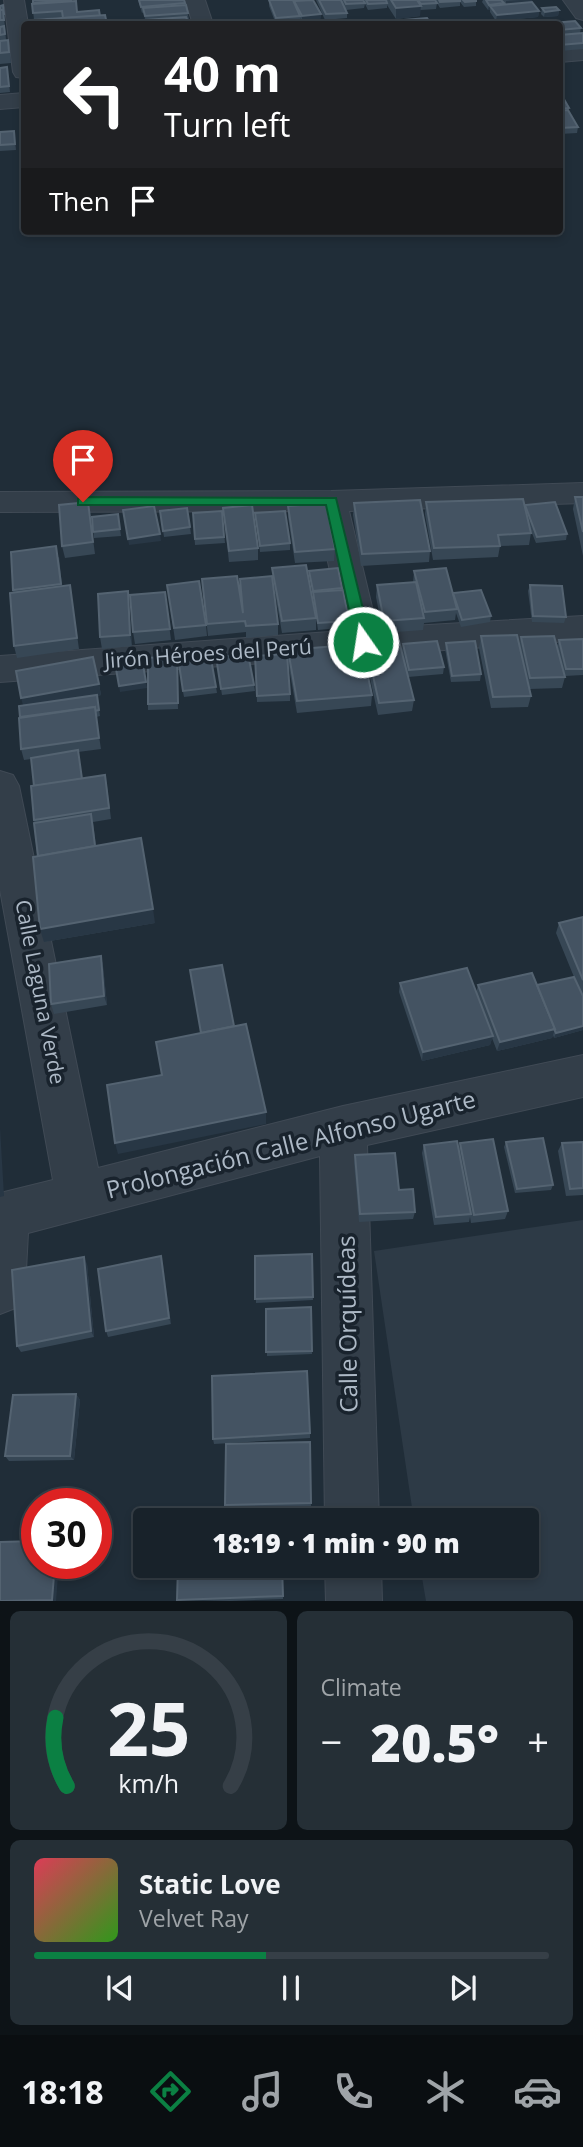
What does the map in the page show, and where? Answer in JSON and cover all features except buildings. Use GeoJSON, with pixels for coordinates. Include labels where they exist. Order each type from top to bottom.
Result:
{"type":"FeatureCollection","features":[{"type":"Feature","properties":{"kind":"street"},"geometry":{"type":"LineString","coordinates":[[14,0],[21,50]]}},
{"type":"Feature","properties":{"kind":"street"},"geometry":{"type":"LineString","coordinates":[[195,0],[202,21]]}},
{"type":"Feature","properties":{"kind":"street"},"geometry":{"type":"LineString","coordinates":[[573,0],[583,14]]}},
{"type":"Feature","properties":{"kind":"street"},"geometry":{"type":"LineString","coordinates":[[563,56],[583,54]]}},
{"type":"Feature","properties":{"kind":"street"},"geometry":{"type":"LineString","coordinates":[[0,102],[21,100]]}},
{"type":"Feature","properties":{"kind":"street"},"geometry":{"type":"LineString","coordinates":[[0,502],[331,501],[583,493]]}},
{"type":"Feature","properties":{"kind":"street"},"geometry":{"type":"LineString","coordinates":[[331,501],[363,642]]}},
{"type":"Feature","properties":{"kind":"street","name":"Jirón Héroes del Perú"},"geometry":{"type":"LineString","coordinates":[[0,670],[583,628]]}},
{"type":"Feature","properties":{"kind":"street","name":"Calle Laguna Verde"},"geometry":{"type":"LineString","coordinates":[[0,786],[80,1197]]}},
{"type":"Feature","properties":{"kind":"street","name":"Prolongación Calle Alfonso Ugarte"},"geometry":{"type":"LineString","coordinates":[[2,1216],[343,1128],[583,1076]]}},
{"type":"Feature","properties":{"kind":"street","name":"Calle Orquídeas"},"geometry":{"type":"LineString","coordinates":[[343,1128],[352,1508]]}},
{"type":"Feature","properties":{"kind":"street"},"geometry":{"type":"LineString","coordinates":[[0,1289],[2,1216]]}},
{"type":"Feature","properties":{"kind":"street"},"geometry":{"type":"LineString","coordinates":[[354,1578],[354,1601]]}},
{"type":"Feature","properties":{"kind":"shaded area"},"geometry":{"type":"Polygon","coordinates":[[[583,1220],[583,1601],[426,1601],[422,1578],[539,1578],[539,1508],[412,1508],[374,1251],[583,1220]]]}},
{"type":"Feature","properties":{"kind":"route"},"geometry":{"type":"LineString","coordinates":[[83,502],[331,501],[363,642]]}}]}
